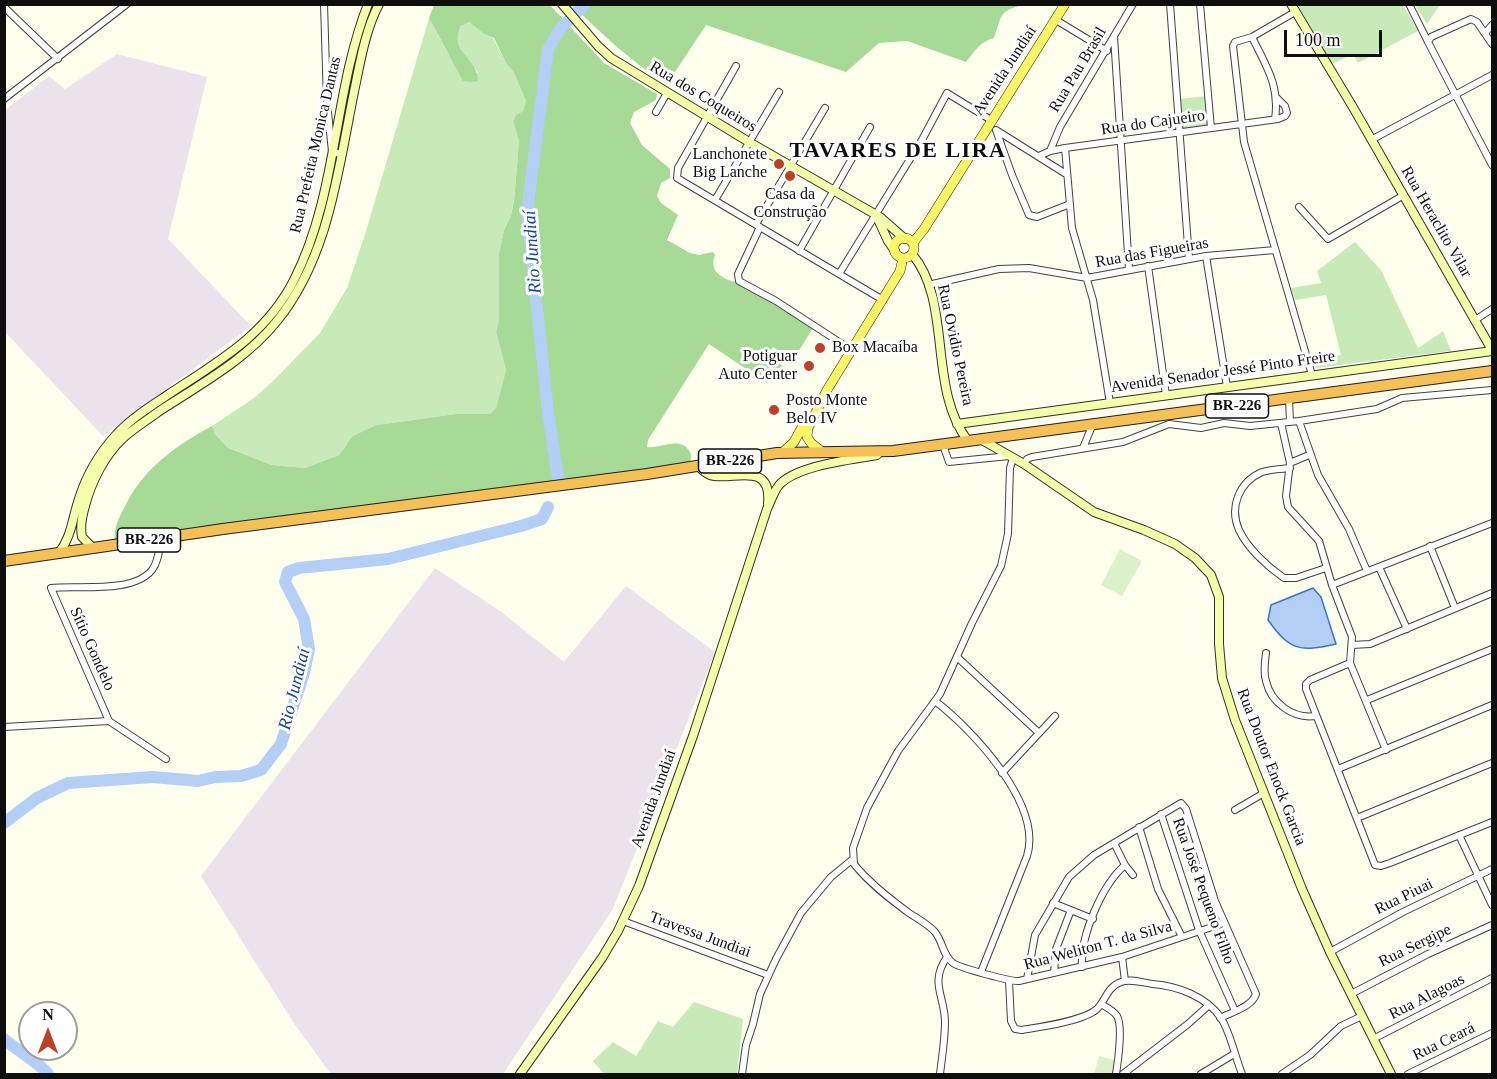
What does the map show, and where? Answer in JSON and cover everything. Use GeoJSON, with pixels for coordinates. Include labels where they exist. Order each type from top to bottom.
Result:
{"type":"FeatureCollection","features":[{"type":"Feature","properties":{"kind":"highway","name":"BR-226"},"geometry":{"type":"LineString","coordinates":[[4,561],[353,511],[538,489],[783,452],[893,452],[1092,426],[1165,421],[1289,399],[1492,371]]}},
{"type":"Feature","properties":{"kind":"main road","name":"Avenida Jundiaí"},"geometry":{"type":"LineString","coordinates":[[909,241],[924,229],[992,125],[1065,4]]}},
{"type":"Feature","properties":{"kind":"main road"},"geometry":{"type":"LineString","coordinates":[[783,452],[794,442],[853,351],[914,248],[909,241],[897,242],[895,251],[898,256],[908,256]]}},
{"type":"Feature","properties":{"kind":"main road"},"geometry":{"type":"LineString","coordinates":[[819,403],[807,433],[811,443],[821,451]]}},
{"type":"Feature","properties":{"kind":"street"},"geometry":{"type":"LineString","coordinates":[[4,99],[127,4]]}},
{"type":"Feature","properties":{"kind":"street"},"geometry":{"type":"LineString","coordinates":[[324,4],[327,102],[337,153]]}},
{"type":"Feature","properties":{"kind":"street","name":"Rua Prefeita Monica Dantas"},"geometry":{"type":"LineString","coordinates":[[59,553],[77,526],[96,478],[107,458],[121,440],[239,358],[270,329],[287,308],[306,276],[315,256],[334,189],[337,153],[353,48],[368,4]]}},
{"type":"Feature","properties":{"kind":"street","name":"Rua Prefeita Monica Dantas"},"geometry":{"type":"LineString","coordinates":[[337,153],[363,51],[379,4]]}},
{"type":"Feature","properties":{"kind":"street","name":"Rua Pau Brasil"},"geometry":{"type":"LineString","coordinates":[[1050,151],[1060,127],[1133,4]]}},
{"type":"Feature","properties":{"kind":"street"},"geometry":{"type":"LineString","coordinates":[[1170,4],[1189,259]]}},
{"type":"Feature","properties":{"kind":"street"},"geometry":{"type":"LineString","coordinates":[[1200,4],[1211,128]]}},
{"type":"Feature","properties":{"kind":"street"},"geometry":{"type":"LineString","coordinates":[[1409,4],[1492,165]]}},
{"type":"Feature","properties":{"kind":"street","name":"Rua dos Coqueiros"},"geometry":{"type":"LineString","coordinates":[[562,5],[611,58],[875,215],[909,241]]}},
{"type":"Feature","properties":{"kind":"street"},"geometry":{"type":"LineString","coordinates":[[4,7],[57,59]]}},
{"type":"Feature","properties":{"kind":"street"},"geometry":{"type":"LineString","coordinates":[[1293,8],[1252,37],[1235,42],[1233,46],[1244,142],[1312,375]]}},
{"type":"Feature","properties":{"kind":"street","name":"Rua Heraclito Vilar"},"geometry":{"type":"LineString","coordinates":[[1293,8],[1333,72],[1492,351]]}},
{"type":"Feature","properties":{"kind":"street"},"geometry":{"type":"LineString","coordinates":[[1428,42],[1431,38],[1471,19],[1486,32],[1492,44]]}},
{"type":"Feature","properties":{"kind":"street"},"geometry":{"type":"LineString","coordinates":[[1056,20],[1107,51]]}},
{"type":"Feature","properties":{"kind":"street"},"geometry":{"type":"LineString","coordinates":[[1486,32],[1492,25]]}},
{"type":"Feature","properties":{"kind":"street"},"geometry":{"type":"LineString","coordinates":[[1114,36],[1130,270]]}},
{"type":"Feature","properties":{"kind":"street"},"geometry":{"type":"LineString","coordinates":[[1252,37],[1272,80],[1277,98],[1274,119]]}},
{"type":"Feature","properties":{"kind":"street"},"geometry":{"type":"LineString","coordinates":[[736,66],[678,168],[677,178],[883,300]]}},
{"type":"Feature","properties":{"kind":"street"},"geometry":{"type":"LineString","coordinates":[[1371,140],[1492,75]]}},
{"type":"Feature","properties":{"kind":"street"},"geometry":{"type":"LineString","coordinates":[[715,200],[779,92]]}},
{"type":"Feature","properties":{"kind":"street"},"geometry":{"type":"LineString","coordinates":[[656,111],[667,93]]}},
{"type":"Feature","properties":{"kind":"street"},"geometry":{"type":"LineString","coordinates":[[840,274],[923,138],[947,93],[1066,174]]}},
{"type":"Feature","properties":{"kind":"street","name":"Rua do Cajueiro"},"geometry":{"type":"LineString","coordinates":[[1039,156],[1065,148],[1243,124],[1285,116],[1287,113],[1285,106],[1277,98]]}},
{"type":"Feature","properties":{"kind":"street"},"geometry":{"type":"LineString","coordinates":[[825,108],[758,226],[738,279],[853,351]]}},
{"type":"Feature","properties":{"kind":"street"},"geometry":{"type":"LineString","coordinates":[[992,125],[1029,215],[1037,217],[1070,204]]}},
{"type":"Feature","properties":{"kind":"street"},"geometry":{"type":"LineString","coordinates":[[799,250],[870,127]]}},
{"type":"Feature","properties":{"kind":"street"},"geometry":{"type":"LineString","coordinates":[[1065,148],[1072,228],[1098,321],[1110,403]]}},
{"type":"Feature","properties":{"kind":"street"},"geometry":{"type":"LineString","coordinates":[[1299,207],[1329,239],[1404,195]]}},
{"type":"Feature","properties":{"kind":"street"},"geometry":{"type":"LineString","coordinates":[[875,215],[895,251]]}},
{"type":"Feature","properties":{"kind":"street","name":"Rua das Figueiras"},"geometry":{"type":"LineString","coordinates":[[928,285],[984,271],[1014,268],[1043,270],[1087,278],[1206,256],[1275,250]]}},
{"type":"Feature","properties":{"kind":"street","name":"Rua Ovidio Pereira"},"geometry":{"type":"LineString","coordinates":[[908,256],[922,269],[928,285],[934,309],[944,381],[957,424],[968,441]]}},
{"type":"Feature","properties":{"kind":"street"},"geometry":{"type":"LineString","coordinates":[[1206,256],[1227,387]]}},
{"type":"Feature","properties":{"kind":"street"},"geometry":{"type":"LineString","coordinates":[[1148,266],[1166,395]]}},
{"type":"Feature","properties":{"kind":"street"},"geometry":{"type":"LineString","coordinates":[[1475,320],[1492,309]]}},
{"type":"Feature","properties":{"kind":"street","name":"Avenida Senador Jessé Pinto Freire"},"geometry":{"type":"LineString","coordinates":[[957,424],[1492,351]]}},
{"type":"Feature","properties":{"kind":"street"},"geometry":{"type":"LineString","coordinates":[[1418,380],[1419,396]]}},
{"type":"Feature","properties":{"kind":"street"},"geometry":{"type":"LineString","coordinates":[[1024,464],[1032,457],[1135,438],[1165,421],[1201,428],[1224,423],[1251,426],[1299,422],[1377,409],[1397,399],[1492,390]]}},
{"type":"Feature","properties":{"kind":"street"},"geometry":{"type":"LineString","coordinates":[[1289,399],[1290,422]]}},
{"type":"Feature","properties":{"kind":"street"},"geometry":{"type":"LineString","coordinates":[[1299,422],[1309,455],[1326,491],[1349,529],[1367,571]]}},
{"type":"Feature","properties":{"kind":"street"},"geometry":{"type":"LineString","coordinates":[[1281,423],[1290,466],[1286,495],[1288,507],[1319,541],[1332,585],[1349,628],[1352,645],[1350,663],[1386,750]]}},
{"type":"Feature","properties":{"kind":"street"},"geometry":{"type":"LineString","coordinates":[[1083,448],[1092,426]]}},
{"type":"Feature","properties":{"kind":"street","name":"Rua Doutor Enock Garcia"},"geometry":{"type":"LineString","coordinates":[[982,440],[1024,464],[1094,512],[1176,544],[1195,558],[1211,575],[1217,586],[1219,597],[1220,661],[1224,687],[1302,889],[1330,952],[1391,1074]]}},
{"type":"Feature","properties":{"kind":"street"},"geometry":{"type":"LineString","coordinates":[[940,1074],[945,1021],[938,984],[941,966],[947,957],[941,942],[934,930],[868,879],[854,864],[853,859],[861,824],[878,786],[907,737],[944,687],[1004,556],[1008,527],[1011,457],[949,462],[943,445]]}},
{"type":"Feature","properties":{"kind":"street","name":"Avenida Jundiaí"},"geometry":{"type":"LineString","coordinates":[[520,1074],[602,958],[639,886],[666,813],[767,509],[777,486],[795,474],[824,465],[893,452]]}},
{"type":"Feature","properties":{"kind":"street"},"geometry":{"type":"LineString","coordinates":[[1309,455],[1290,466],[1263,472],[1253,477],[1243,486],[1237,496],[1235,508],[1238,527],[1248,544],[1284,578],[1296,578],[1326,567]]}},
{"type":"Feature","properties":{"kind":"street","name":"Avenida Jundiaí"},"geometry":{"type":"LineString","coordinates":[[698,466],[703,472],[713,476],[741,474],[759,478],[765,482],[768,489],[767,509]]}},
{"type":"Feature","properties":{"kind":"street"},"geometry":{"type":"LineString","coordinates":[[1332,585],[1430,546],[1492,525]]}},
{"type":"Feature","properties":{"kind":"street"},"geometry":{"type":"LineString","coordinates":[[77,526],[82,537],[93,548]]}},
{"type":"Feature","properties":{"kind":"street","name":"Sítio Gondelo"},"geometry":{"type":"LineString","coordinates":[[109,721],[51,588],[116,586],[138,580],[151,571],[157,561],[161,538]]}},
{"type":"Feature","properties":{"kind":"street"},"geometry":{"type":"LineString","coordinates":[[1430,546],[1455,608]]}},
{"type":"Feature","properties":{"kind":"street"},"geometry":{"type":"LineString","coordinates":[[1379,567],[1407,629]]}},
{"type":"Feature","properties":{"kind":"street"},"geometry":{"type":"LineString","coordinates":[[1352,645],[1370,644],[1492,593]]}},
{"type":"Feature","properties":{"kind":"street"},"geometry":{"type":"LineString","coordinates":[[1366,700],[1492,649]]}},
{"type":"Feature","properties":{"kind":"street"},"geometry":{"type":"LineString","coordinates":[[1266,653],[1264,674],[1268,688],[1273,695],[1295,714],[1302,717],[1315,716]]}},
{"type":"Feature","properties":{"kind":"street"},"geometry":{"type":"LineString","coordinates":[[957,657],[1039,733]]}},
{"type":"Feature","properties":{"kind":"street"},"geometry":{"type":"LineString","coordinates":[[1350,663],[1318,675],[1306,684],[1306,691],[1373,861],[1377,866],[1390,863],[1492,822]]}},
{"type":"Feature","properties":{"kind":"street"},"geometry":{"type":"LineString","coordinates":[[935,701],[979,742],[1002,773],[1019,798],[1029,829],[1030,843],[1004,917],[981,972]]}},
{"type":"Feature","properties":{"kind":"street"},"geometry":{"type":"LineString","coordinates":[[1338,769],[1492,705]]}},
{"type":"Feature","properties":{"kind":"street"},"geometry":{"type":"LineString","coordinates":[[1002,773],[1055,716]]}},
{"type":"Feature","properties":{"kind":"street"},"geometry":{"type":"LineString","coordinates":[[4,727],[109,721],[166,759]]}},
{"type":"Feature","properties":{"kind":"street"},"geometry":{"type":"LineString","coordinates":[[1357,818],[1492,763]]}},
{"type":"Feature","properties":{"kind":"street"},"geometry":{"type":"LineString","coordinates":[[1235,810],[1264,793]]}},
{"type":"Feature","properties":{"kind":"street"},"geometry":{"type":"LineString","coordinates":[[1027,979],[1035,935],[1069,877],[1094,855],[1180,803],[1184,804],[1186,809],[1202,863],[1224,923],[1256,994],[1254,1000],[1220,1018]]}},
{"type":"Feature","properties":{"kind":"street","name":"Rua José Pequeno Filho"},"geometry":{"type":"LineString","coordinates":[[1161,814],[1199,930],[1235,1011]]}},
{"type":"Feature","properties":{"kind":"street"},"geometry":{"type":"LineString","coordinates":[[1139,827],[1158,889],[1182,937]]}},
{"type":"Feature","properties":{"kind":"street"},"geometry":{"type":"LineString","coordinates":[[1459,835],[1492,905]]}},
{"type":"Feature","properties":{"kind":"street"},"geometry":{"type":"LineString","coordinates":[[1114,843],[1133,875]]}},
{"type":"Feature","properties":{"kind":"street"},"geometry":{"type":"LineString","coordinates":[[742,1074],[748,1035],[768,975],[801,913],[831,877],[853,859]]}},
{"type":"Feature","properties":{"kind":"street"},"geometry":{"type":"LineString","coordinates":[[1082,967],[1082,950],[1093,919],[1111,879],[1125,865]]}},
{"type":"Feature","properties":{"kind":"street","name":"Rua Piuai"},"geometry":{"type":"LineString","coordinates":[[1330,952],[1402,912],[1492,869]]}},
{"type":"Feature","properties":{"kind":"street"},"geometry":{"type":"LineString","coordinates":[[1053,903],[1093,919]]}},
{"type":"Feature","properties":{"kind":"street"},"geometry":{"type":"LineString","coordinates":[[1054,973],[1056,949],[1071,910]]}},
{"type":"Feature","properties":{"kind":"street","name":"Travessa Jundiai"},"geometry":{"type":"LineString","coordinates":[[623,921],[768,975]]}},
{"type":"Feature","properties":{"kind":"street","name":"Rua Weliton T. da Silva"},"geometry":{"type":"LineString","coordinates":[[947,957],[961,968],[996,975],[1009,981],[1027,979],[1122,957],[1224,923]]}},
{"type":"Feature","properties":{"kind":"street","name":"Rua Sergipe"},"geometry":{"type":"LineString","coordinates":[[1351,993],[1492,925]]}},
{"type":"Feature","properties":{"kind":"street"},"geometry":{"type":"LineString","coordinates":[[1122,957],[1125,981]]}},
{"type":"Feature","properties":{"kind":"street","name":"Rua Alagoas"},"geometry":{"type":"LineString","coordinates":[[1373,1039],[1492,978]]}},
{"type":"Feature","properties":{"kind":"street"},"geometry":{"type":"LineString","coordinates":[[1009,981],[1011,1021],[1015,1029],[1020,1030],[1079,1018],[1093,1012],[1109,990],[1125,981],[1164,984],[1180,988],[1208,1006],[1220,1018],[1242,1074]]}},
{"type":"Feature","properties":{"kind":"street"},"geometry":{"type":"LineString","coordinates":[[1101,1004],[1114,1012],[1118,1019],[1116,1074]]}},
{"type":"Feature","properties":{"kind":"street"},"geometry":{"type":"LineString","coordinates":[[1123,1074],[1208,1006]]}},
{"type":"Feature","properties":{"kind":"street"},"geometry":{"type":"LineString","coordinates":[[1282,1074],[1310,1055],[1341,1026],[1362,1016]]}},
{"type":"Feature","properties":{"kind":"street","name":"Rua Ceará"},"geometry":{"type":"LineString","coordinates":[[1408,1074],[1492,1033]]}},
{"type":"Feature","properties":{"kind":"street"},"geometry":{"type":"LineString","coordinates":[[1201,1074],[1234,1054]]}},
{"type":"Feature","properties":{"kind":"shaded area"},"geometry":{"type":"Polygon","coordinates":[[[117,54],[207,77],[168,239],[251,326],[103,436],[5,332],[4,111],[49,76],[65,89],[117,54]]]}},
{"type":"Feature","properties":{"kind":"shaded area"},"geometry":{"type":"Polygon","coordinates":[[[435,568],[500,611],[564,662],[626,586],[715,652],[613,909],[503,1074],[331,1074],[293,1022],[201,876],[435,568]]]}},
{"type":"Feature","properties":{"kind":"green space"},"geometry":{"type":"Polygon","coordinates":[[[434,5],[550,5],[604,63],[657,94],[656,100],[634,112],[630,123],[642,145],[670,169],[670,178],[661,183],[657,196],[661,203],[678,215],[667,240],[690,253],[699,255],[713,252],[714,267],[720,276],[744,283],[813,328],[793,360],[773,347],[768,354],[784,367],[767,383],[709,344],[648,440],[647,447],[676,443],[686,447],[691,456],[688,466],[490,497],[115,548],[115,530],[118,521],[126,504],[143,479],[174,449],[212,426],[215,434],[228,448],[272,465],[305,468],[339,455],[353,436],[377,425],[456,414],[490,414],[496,408],[506,370],[496,332],[499,320],[499,254],[514,201],[519,141],[513,121],[516,115],[523,111],[526,101],[514,73],[506,63],[494,38],[484,34],[469,22],[461,26],[458,43],[474,66],[478,81],[463,81],[429,18],[434,5]]]}},
{"type":"Feature","properties":{"kind":"green space"},"geometry":{"type":"Polygon","coordinates":[[[572,5],[1023,5],[1002,15],[994,38],[981,44],[966,62],[907,41],[879,43],[846,72],[706,25],[667,84],[629,57],[572,5]]]}},
{"type":"Feature","properties":{"kind":"green space"},"geometry":{"type":"Polygon","coordinates":[[[1298,5],[1403,5],[1418,31],[1358,63],[1353,54],[1332,64],[1298,5]]]}},
{"type":"Feature","properties":{"kind":"green space"},"geometry":{"type":"Polygon","coordinates":[[[1415,5],[1440,5],[1427,24],[1415,5]]]}},
{"type":"Feature","properties":{"kind":"green space"},"geometry":{"type":"Polygon","coordinates":[[[429,18],[459,70],[478,73],[459,46],[458,33],[461,26],[469,22],[493,38],[514,73],[526,101],[523,111],[516,115],[513,121],[519,141],[514,200],[499,254],[499,320],[496,332],[506,370],[496,408],[490,414],[456,414],[377,425],[345,446],[339,455],[305,468],[272,465],[228,448],[215,434],[212,426],[254,398],[320,333],[347,288],[429,18]]]}},
{"type":"Feature","properties":{"kind":"green space"},"geometry":{"type":"Polygon","coordinates":[[[1206,96],[1208,127],[1183,130],[1180,99],[1206,96]]]}},
{"type":"Feature","properties":{"kind":"green space"},"geometry":{"type":"Polygon","coordinates":[[[1355,242],[1381,270],[1418,348],[1443,331],[1451,351],[1316,368],[1314,360],[1341,355],[1326,295],[1295,300],[1291,288],[1321,283],[1317,271],[1355,242]]]}},
{"type":"Feature","properties":{"kind":"green space"},"geometry":{"type":"Polygon","coordinates":[[[1120,549],[1142,561],[1122,596],[1101,585],[1120,549]]]}},
{"type":"Feature","properties":{"kind":"green space"},"geometry":{"type":"Polygon","coordinates":[[[694,1002],[743,1019],[737,1074],[604,1074],[593,1061],[613,1042],[636,1056],[658,1021],[673,1027],[694,1002]]]}},
{"type":"Feature","properties":{"kind":"green space"},"geometry":{"type":"Polygon","coordinates":[[[1099,1056],[1118,1061],[1114,1074],[1094,1074],[1099,1056]]]}},
{"type":"Feature","properties":{"kind":"water"},"geometry":{"type":"Polygon","coordinates":[[[1313,588],[1321,597],[1336,644],[1313,648],[1297,647],[1283,638],[1268,620],[1271,605],[1313,588]]]}},
{"type":"Feature","properties":{"kind":"waterway","name":"Rio Jundiaí"},"geometry":{"type":"LineString","coordinates":[[558,478],[548,413],[527,212],[548,49],[561,28],[585,4]]}},
{"type":"Feature","properties":{"kind":"waterway","name":"Rio Jundiaí"},"geometry":{"type":"LineString","coordinates":[[4,823],[37,798],[68,783],[153,777],[198,781],[215,777],[241,776],[261,770],[281,744],[304,673],[309,649],[304,619],[285,582],[288,572],[299,568],[388,559],[521,526],[542,519],[548,507]]}},
{"type":"Feature","properties":{"kind":"waterway","name":"Rio Jundiaí"},"geometry":{"type":"LineString","coordinates":[[4,1039],[48,1074]]}},
{"type":"Feature","properties":{"kind":"place","name":"Lanchonete Big Lanche"},"geometry":{"type":"Point","coordinates":[779,164]}},
{"type":"Feature","properties":{"kind":"place","name":"Casa da Construção"},"geometry":{"type":"Point","coordinates":[790,176]}},
{"type":"Feature","properties":{"kind":"place","name":"Box Macaíba"},"geometry":{"type":"Point","coordinates":[820,348]}},
{"type":"Feature","properties":{"kind":"place","name":"Potiguar Auto Center"},"geometry":{"type":"Point","coordinates":[809,366]}},
{"type":"Feature","properties":{"kind":"place","name":"Posto Monte Belo IV"},"geometry":{"type":"Point","coordinates":[774,410]}},
{"type":"Feature","properties":{"kind":"district","name":"TAVARES DE LIRA"},"geometry":{"type":"Point","coordinates":[898,151]}}]}
